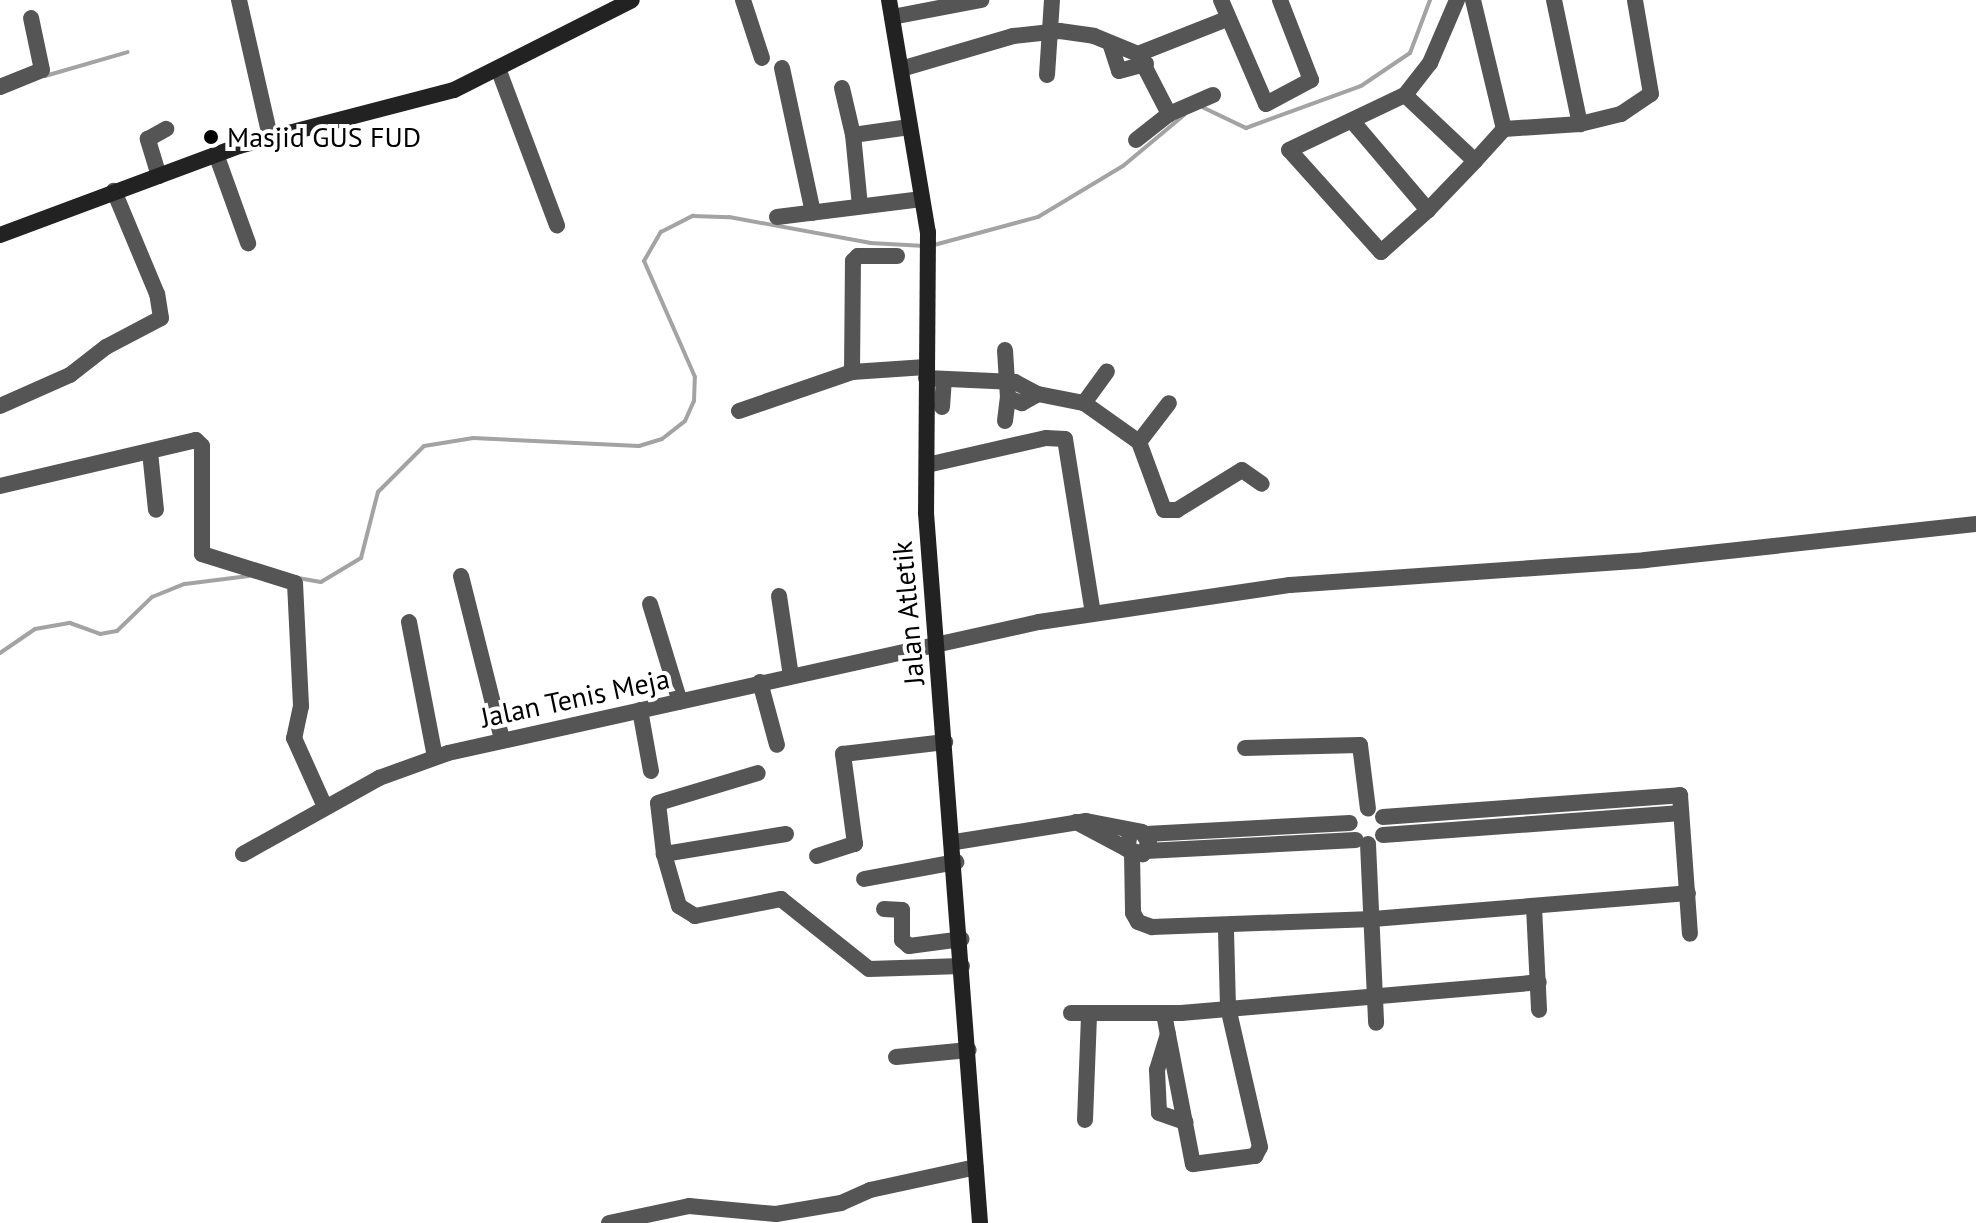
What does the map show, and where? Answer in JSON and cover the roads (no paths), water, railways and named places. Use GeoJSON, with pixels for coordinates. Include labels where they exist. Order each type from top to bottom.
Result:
{"type":"FeatureCollection","features":[{"type":"Feature","properties":{"kind":"street"},"geometry":{"type":"LineString","coordinates":[[0,235],[216,154],[270,137],[416,102],[499,71],[632,0]]}},
{"type":"Feature","properties":{"kind":"street"},"geometry":{"type":"LineString","coordinates":[[743,0],[762,58]]}},
{"type":"Feature","properties":{"kind":"street"},"geometry":{"type":"LineString","coordinates":[[891,9],[981,0]]}},
{"type":"Feature","properties":{"kind":"street"},"geometry":{"type":"LineString","coordinates":[[1047,75],[1047,32],[1052,0]]}},
{"type":"Feature","properties":{"kind":"street"},"geometry":{"type":"LineString","coordinates":[[1221,0],[1262,100],[1269,103],[1311,80],[1280,0]]}},
{"type":"Feature","properties":{"kind":"street"},"geometry":{"type":"LineString","coordinates":[[1457,0],[1430,63],[1405,95],[1289,152],[1381,252],[1428,210],[1504,129],[1580,124],[1621,114],[1651,94],[1635,0]]}},
{"type":"Feature","properties":{"kind":"street"},"geometry":{"type":"LineString","coordinates":[[1473,0],[1504,129]]}},
{"type":"Feature","properties":{"kind":"street"},"geometry":{"type":"LineString","coordinates":[[1554,0],[1580,124]]}},
{"type":"Feature","properties":{"kind":"street"},"geometry":{"type":"LineString","coordinates":[[240,2],[270,137]]}},
{"type":"Feature","properties":{"kind":"street","name":"Jalan Atletik"},"geometry":{"type":"LineString","coordinates":[[891,9],[928,232],[927,465],[937,645],[955,842],[980,1223]]}},
{"type":"Feature","properties":{"kind":"street"},"geometry":{"type":"LineString","coordinates":[[0,87],[42,70],[31,18]]}},
{"type":"Feature","properties":{"kind":"street"},"geometry":{"type":"LineString","coordinates":[[901,69],[986,42],[1047,32],[1110,43],[1119,71],[1227,19]]}},
{"type":"Feature","properties":{"kind":"street"},"geometry":{"type":"LineString","coordinates":[[1142,59],[1169,114]]}},
{"type":"Feature","properties":{"kind":"street"},"geometry":{"type":"LineString","coordinates":[[782,68],[813,213]]}},
{"type":"Feature","properties":{"kind":"street"},"geometry":{"type":"LineString","coordinates":[[499,71],[557,225]]}},
{"type":"Feature","properties":{"kind":"street"},"geometry":{"type":"LineString","coordinates":[[842,88],[853,135],[860,206]]}},
{"type":"Feature","properties":{"kind":"street"},"geometry":{"type":"LineString","coordinates":[[1136,140],[1169,114],[1213,95]]}},
{"type":"Feature","properties":{"kind":"street"},"geometry":{"type":"LineString","coordinates":[[1405,95],[1475,161]]}},
{"type":"Feature","properties":{"kind":"street"},"geometry":{"type":"LineString","coordinates":[[1353,122],[1428,210]]}},
{"type":"Feature","properties":{"kind":"street"},"geometry":{"type":"LineString","coordinates":[[853,135],[909,127]]}},
{"type":"Feature","properties":{"kind":"street"},"geometry":{"type":"LineString","coordinates":[[159,176],[148,139],[166,129]]}},
{"type":"Feature","properties":{"kind":"street"},"geometry":{"type":"LineString","coordinates":[[216,154],[248,243]]}},
{"type":"Feature","properties":{"kind":"street"},"geometry":{"type":"LineString","coordinates":[[0,406],[70,375],[106,347],[161,318],[157,294],[114,191]]}},
{"type":"Feature","properties":{"kind":"street"},"geometry":{"type":"LineString","coordinates":[[777,217],[922,199]]}},
{"type":"Feature","properties":{"kind":"street"},"geometry":{"type":"LineString","coordinates":[[852,372],[853,261],[858,256],[897,256]]}},
{"type":"Feature","properties":{"kind":"street"},"geometry":{"type":"LineString","coordinates":[[1005,350],[1005,421]]}},
{"type":"Feature","properties":{"kind":"street"},"geometry":{"type":"LineString","coordinates":[[1084,403],[1107,371]]}},
{"type":"Feature","properties":{"kind":"street"},"geometry":{"type":"LineString","coordinates":[[739,411],[852,372],[926,373],[1006,390],[1024,384],[1038,394],[1084,403],[1139,442],[1164,510],[1177,510],[1242,470],[1262,484]]}},
{"type":"Feature","properties":{"kind":"street"},"geometry":{"type":"LineString","coordinates":[[942,407],[944,379]]}},
{"type":"Feature","properties":{"kind":"street"},"geometry":{"type":"LineString","coordinates":[[1139,442],[1169,403]]}},
{"type":"Feature","properties":{"kind":"street"},"geometry":{"type":"LineString","coordinates":[[927,465],[1046,438],[1065,439],[1093,613]]}},
{"type":"Feature","properties":{"kind":"street"},"geometry":{"type":"LineString","coordinates":[[2,480],[150,452],[196,440],[202,446],[204,556],[292,580],[296,587],[301,706],[294,738],[325,807]]}},
{"type":"Feature","properties":{"kind":"street"},"geometry":{"type":"LineString","coordinates":[[150,452],[156,510]]}},
{"type":"Feature","properties":{"kind":"street","name":"Jalan Tenis Meja"},"geometry":{"type":"LineString","coordinates":[[243,854],[379,778],[435,757],[502,739],[760,682],[1093,613],[1290,585],[1645,560],[1976,524]]}},
{"type":"Feature","properties":{"kind":"street"},"geometry":{"type":"LineString","coordinates":[[461,576],[502,739]]}},
{"type":"Feature","properties":{"kind":"street"},"geometry":{"type":"LineString","coordinates":[[779,596],[791,676]]}},
{"type":"Feature","properties":{"kind":"street"},"geometry":{"type":"LineString","coordinates":[[650,604],[680,702]]}},
{"type":"Feature","properties":{"kind":"street"},"geometry":{"type":"LineString","coordinates":[[409,622],[435,757]]}},
{"type":"Feature","properties":{"kind":"street"},"geometry":{"type":"LineString","coordinates":[[760,682],[777,745]]}},
{"type":"Feature","properties":{"kind":"street"},"geometry":{"type":"LineString","coordinates":[[640,710],[651,771]]}},
{"type":"Feature","properties":{"kind":"street"},"geometry":{"type":"LineString","coordinates":[[817,856],[855,844],[843,754],[945,742]]}},
{"type":"Feature","properties":{"kind":"street"},"geometry":{"type":"LineString","coordinates":[[1245,748],[1360,745],[1368,809]]}},
{"type":"Feature","properties":{"kind":"street"},"geometry":{"type":"LineString","coordinates":[[758,773],[658,803],[664,854],[679,906],[686,914],[781,899],[869,969],[962,966]]}},
{"type":"Feature","properties":{"kind":"street"},"geometry":{"type":"LineString","coordinates":[[1350,823],[1356,813],[1368,809],[1383,817],[1679,795],[1690,934]]}},
{"type":"Feature","properties":{"kind":"street"},"geometry":{"type":"LineString","coordinates":[[1527,806],[1529,824]]}},
{"type":"Feature","properties":{"kind":"street"},"geometry":{"type":"LineString","coordinates":[[955,842],[1074,821],[1108,824],[1136,844],[1362,842],[1383,835],[1681,813]]}},
{"type":"Feature","properties":{"kind":"street"},"geometry":{"type":"LineString","coordinates":[[1383,817],[1383,835]]}},
{"type":"Feature","properties":{"kind":"street"},"geometry":{"type":"LineString","coordinates":[[1136,844],[1350,823]]}},
{"type":"Feature","properties":{"kind":"street"},"geometry":{"type":"LineString","coordinates":[[1350,823],[1362,842],[1373,919],[1376,1023]]}},
{"type":"Feature","properties":{"kind":"street"},"geometry":{"type":"LineString","coordinates":[[664,854],[786,834]]}},
{"type":"Feature","properties":{"kind":"street"},"geometry":{"type":"LineString","coordinates":[[1136,844],[1133,913],[1138,922],[1226,928],[1688,893]]}},
{"type":"Feature","properties":{"kind":"street"},"geometry":{"type":"LineString","coordinates":[[864,879],[956,862]]}},
{"type":"Feature","properties":{"kind":"street"},"geometry":{"type":"LineString","coordinates":[[1534,907],[1539,1010]]}},
{"type":"Feature","properties":{"kind":"street"},"geometry":{"type":"LineString","coordinates":[[884,909],[902,910],[902,940],[909,946],[962,939]]}},
{"type":"Feature","properties":{"kind":"street"},"geometry":{"type":"LineString","coordinates":[[1164,1014],[1196,1166],[1259,1152],[1228,1007],[1226,928]]}},
{"type":"Feature","properties":{"kind":"street"},"geometry":{"type":"LineString","coordinates":[[1071,1013],[1164,1014],[1539,982]]}},
{"type":"Feature","properties":{"kind":"street"},"geometry":{"type":"LineString","coordinates":[[1085,1120],[1089,1014]]}},
{"type":"Feature","properties":{"kind":"street"},"geometry":{"type":"LineString","coordinates":[[1168,1034],[1157,1070],[1159,1113],[1185,1122]]}},
{"type":"Feature","properties":{"kind":"street"},"geometry":{"type":"LineString","coordinates":[[896,1057],[969,1050]]}},
{"type":"Feature","properties":{"kind":"street"},"geometry":{"type":"LineString","coordinates":[[609,1223],[689,1206],[776,1214],[841,1203],[870,1190],[976,1167]]}},
{"type":"Feature","properties":{"kind":"waterway"},"geometry":{"type":"LineString","coordinates":[[1202,107],[1246,128],[1361,86],[1410,53],[1430,0]]}},
{"type":"Feature","properties":{"kind":"waterway"},"geometry":{"type":"LineString","coordinates":[[45,76],[128,52]]}},
{"type":"Feature","properties":{"kind":"waterway"},"geometry":{"type":"LineString","coordinates":[[934,245],[1038,217],[1123,166],[1184,115]]}},
{"type":"Feature","properties":{"kind":"waterway"},"geometry":{"type":"LineString","coordinates":[[298,578],[321,582],[361,558],[378,492],[424,446],[473,438],[639,446],[662,439],[685,421],[694,401],[695,377],[644,261],[661,232],[693,216],[729,217],[870,243],[925,246]]}},
{"type":"Feature","properties":{"kind":"waterway"},"geometry":{"type":"LineString","coordinates":[[0,653],[35,629],[70,623],[100,634],[117,631],[152,597],[185,584],[249,576]]}},
{"type":"Feature","properties":{"kind":"place","name":"Masjid GUS FUD"},"geometry":{"type":"Point","coordinates":[211,137]}}]}
